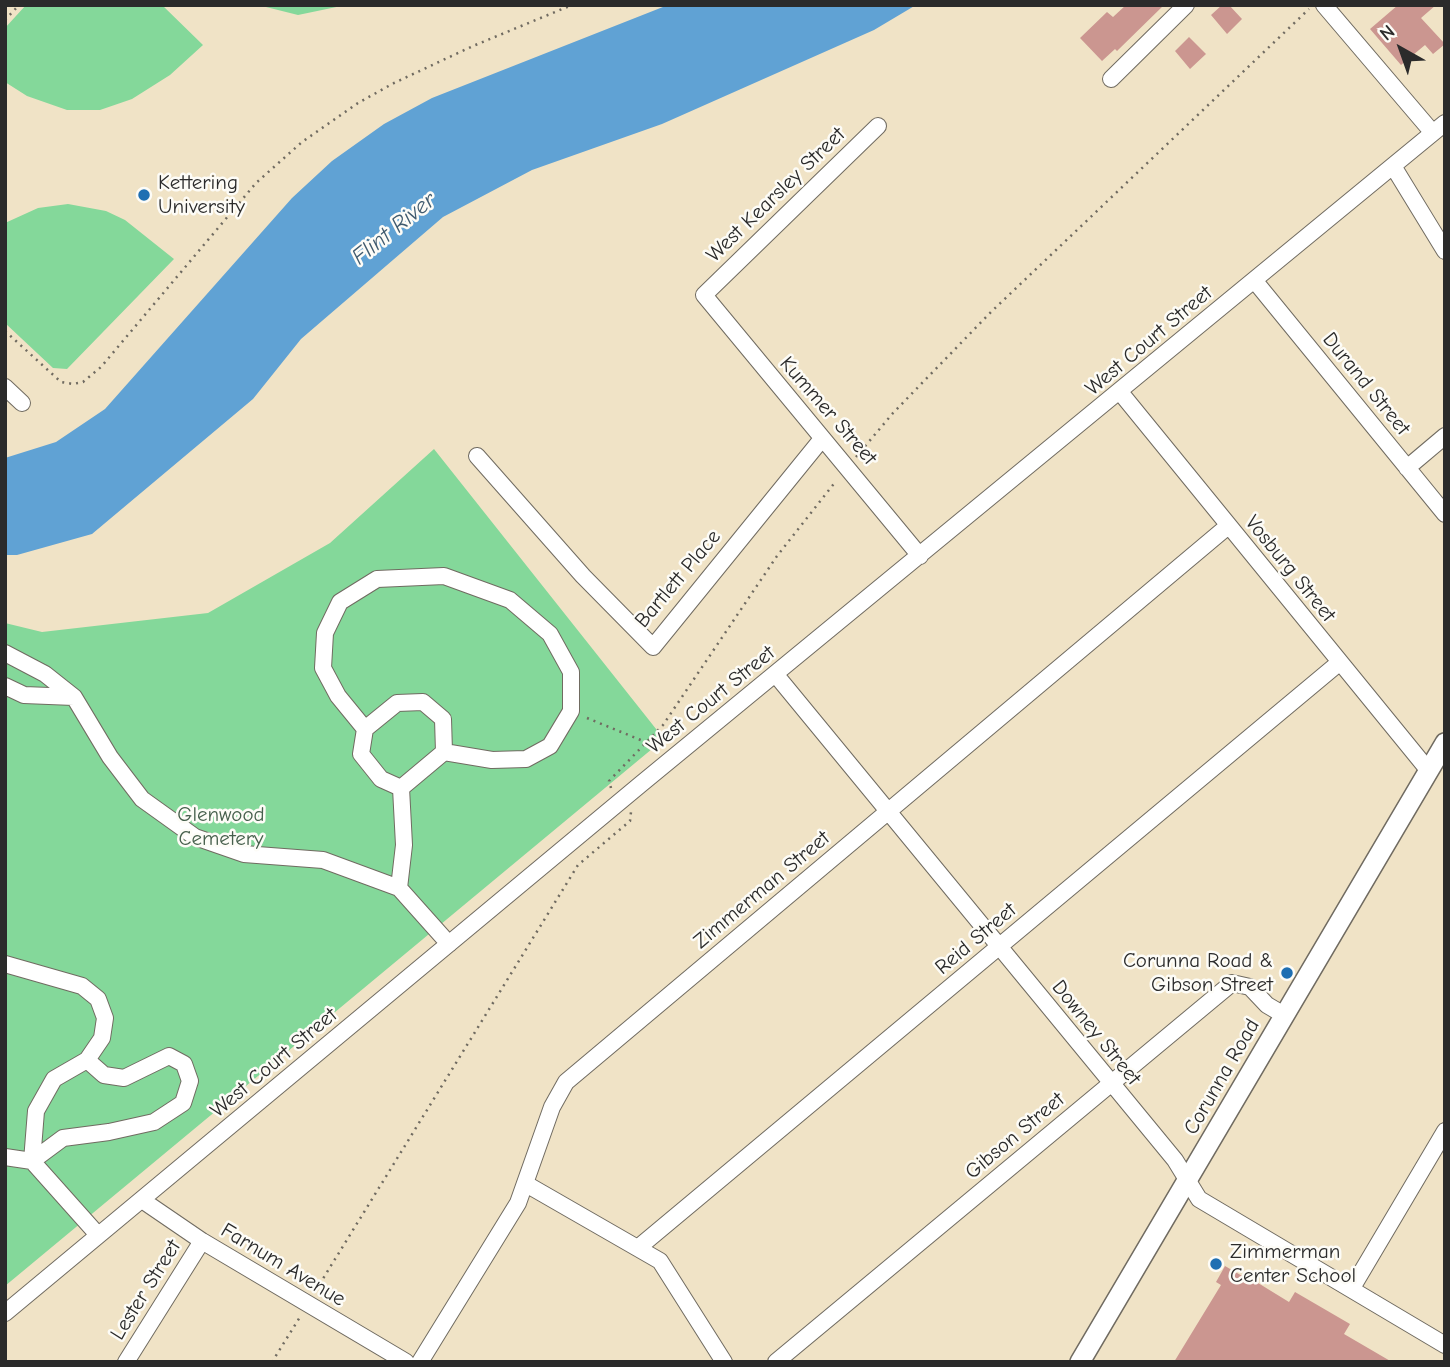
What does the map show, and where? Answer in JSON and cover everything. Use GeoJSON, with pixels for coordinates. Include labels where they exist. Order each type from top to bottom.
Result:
{"type":"FeatureCollection","features":[{"type":"Feature","properties":{"kind":"main road","name":"Corunna Road"},"geometry":{"type":"LineString","coordinates":[[1080,1362],[1445,743]]}},
{"type":"Feature","properties":{"kind":"street"},"geometry":{"type":"LineString","coordinates":[[1111,79],[1186,5]]}},
{"type":"Feature","properties":{"kind":"street"},"geometry":{"type":"LineString","coordinates":[[1324,5],[1439,128]]}},
{"type":"Feature","properties":{"kind":"street","name":"West Kearsley Street"},"geometry":{"type":"LineString","coordinates":[[704,295],[878,126]]}},
{"type":"Feature","properties":{"kind":"street","name":"West Court Street"},"geometry":{"type":"LineString","coordinates":[[5,1313],[1439,128]]}},
{"type":"Feature","properties":{"kind":"street"},"geometry":{"type":"LineString","coordinates":[[1393,166],[1444,246]]}},
{"type":"Feature","properties":{"kind":"street","name":"Durand Street"},"geometry":{"type":"LineString","coordinates":[[1254,280],[1445,514]]}},
{"type":"Feature","properties":{"kind":"street","name":"Kummer Street"},"geometry":{"type":"LineString","coordinates":[[704,295],[821,440],[848,467],[920,556]]}},
{"type":"Feature","properties":{"kind":"street"},"geometry":{"type":"LineString","coordinates":[[5,387],[22,403]]}},
{"type":"Feature","properties":{"kind":"street","name":"Vosburg Street"},"geometry":{"type":"LineString","coordinates":[[1120,392],[1429,771]]}},
{"type":"Feature","properties":{"kind":"street"},"geometry":{"type":"LineString","coordinates":[[1407,468],[1445,436]]}},
{"type":"Feature","properties":{"kind":"street","name":"Bartlett Place"},"geometry":{"type":"LineString","coordinates":[[477,456],[583,576],[653,648],[821,440]]}},
{"type":"Feature","properties":{"kind":"street","name":"Zimmerman Street"},"geometry":{"type":"LineString","coordinates":[[420,1362],[518,1203],[552,1107],[566,1082],[1228,526]]}},
{"type":"Feature","properties":{"kind":"street"},"geometry":{"type":"LineString","coordinates":[[365,729],[338,696],[323,668],[325,633],[340,602],[377,579],[444,576],[510,600],[550,634],[571,672],[570,711],[550,746],[526,759],[492,760],[444,752],[401,788]]}},
{"type":"Feature","properties":{"kind":"street"},"geometry":{"type":"LineString","coordinates":[[5,653],[45,674],[74,697],[110,757],[142,799],[195,837],[244,854],[323,860],[399,888],[449,944]]}},
{"type":"Feature","properties":{"kind":"street","name":"Reid Street"},"geometry":{"type":"LineString","coordinates":[[639,1247],[1340,663]]}},
{"type":"Feature","properties":{"kind":"street","name":"Downey Street"},"geometry":{"type":"LineString","coordinates":[[776,675],[1175,1160],[1199,1199],[1445,1345]]}},
{"type":"Feature","properties":{"kind":"street"},"geometry":{"type":"LineString","coordinates":[[5,686],[24,695],[74,697]]}},
{"type":"Feature","properties":{"kind":"street"},"geometry":{"type":"LineString","coordinates":[[401,788],[382,779],[360,754],[365,729],[397,703],[423,702],[443,719],[444,752]]}},
{"type":"Feature","properties":{"kind":"street"},"geometry":{"type":"LineString","coordinates":[[399,888],[404,845],[401,788]]}},
{"type":"Feature","properties":{"kind":"street"},"geometry":{"type":"LineString","coordinates":[[5,964],[82,986],[98,999],[105,1018],[102,1038],[87,1060],[54,1079],[36,1111],[32,1161]]}},
{"type":"Feature","properties":{"kind":"street","name":"Gibson Street"},"geometry":{"type":"LineString","coordinates":[[776,1362],[1232,983],[1250,987],[1267,1005],[1284,1015]]}},
{"type":"Feature","properties":{"kind":"street"},"geometry":{"type":"LineString","coordinates":[[32,1161],[63,1138],[154,1122],[183,1103],[190,1082],[184,1065],[169,1056],[124,1078],[104,1075],[87,1060]]}},
{"type":"Feature","properties":{"kind":"street"},"geometry":{"type":"LineString","coordinates":[[1352,1288],[1445,1131]]}},
{"type":"Feature","properties":{"kind":"street"},"geometry":{"type":"LineString","coordinates":[[5,1157],[32,1161],[98,1235]]}},
{"type":"Feature","properties":{"kind":"street"},"geometry":{"type":"LineString","coordinates":[[526,1184],[660,1261],[724,1362]]}},
{"type":"Feature","properties":{"kind":"street","name":"Farnum Avenue"},"geometry":{"type":"LineString","coordinates":[[142,1200],[202,1241],[406,1362]]}},
{"type":"Feature","properties":{"kind":"street","name":"Lester Street"},"geometry":{"type":"LineString","coordinates":[[126,1362],[202,1241]]}},
{"type":"Feature","properties":{"kind":"path"},"geometry":{"type":"LineString","coordinates":[[5,20],[19,5]]}},
{"type":"Feature","properties":{"kind":"path"},"geometry":{"type":"LineString","coordinates":[[5,331],[61,382],[83,382],[101,367],[256,183],[302,142],[358,103],[411,74],[572,5]]}},
{"type":"Feature","properties":{"kind":"path"},"geometry":{"type":"LineString","coordinates":[[854,460],[894,413],[991,312],[1312,6]]}},
{"type":"Feature","properties":{"kind":"path"},"geometry":{"type":"LineString","coordinates":[[610,786],[608,781],[648,743],[777,556],[842,474]]}},
{"type":"Feature","properties":{"kind":"path"},"geometry":{"type":"LineString","coordinates":[[570,711],[648,743]]}},
{"type":"Feature","properties":{"kind":"path"},"geometry":{"type":"LineString","coordinates":[[313,1296],[578,865],[630,821],[632,813]]}},
{"type":"Feature","properties":{"kind":"path"},"geometry":{"type":"LineString","coordinates":[[272,1362],[303,1312]]}},
{"type":"Feature","properties":{"kind":"green space"},"geometry":{"type":"Polygon","coordinates":[[[26,5],[162,5],[203,45],[170,75],[132,99],[100,110],[67,110],[27,96],[5,82],[5,28],[26,5]]]}},
{"type":"Feature","properties":{"kind":"green space"},"geometry":{"type":"Polygon","coordinates":[[[258,5],[346,5],[298,15],[258,5]]]}},
{"type":"Feature","properties":{"kind":"green space"},"geometry":{"type":"Polygon","coordinates":[[[68,204],[106,211],[125,220],[174,259],[67,369],[53,368],[5,323],[5,223],[38,208],[68,204]]]}},
{"type":"Feature","properties":{"kind":"green space","name":"Glenwood Cemetery"},"geometry":{"type":"Polygon","coordinates":[[[434,449],[664,739],[5,1286],[5,623],[42,632],[208,613],[330,543],[434,449]]]}},
{"type":"Feature","properties":{"kind":"water","name":"Flint River"},"geometry":{"type":"Polygon","coordinates":[[[668,5],[916,5],[874,30],[662,124],[532,170],[443,217],[301,339],[253,399],[92,534],[17,555],[5,555],[5,458],[56,442],[105,409],[292,198],[332,161],[384,124],[432,98],[668,5]]]}},
{"type":"Feature","properties":{"kind":"building"},"geometry":{"type":"Polygon","coordinates":[[[1126,5],[1164,5],[1117,51],[1115,49],[1102,61],[1080,38],[1107,12],[1113,17],[1126,5]]]}},
{"type":"Feature","properties":{"kind":"building"},"geometry":{"type":"Polygon","coordinates":[[[1222,5],[1229,5],[1242,19],[1227,34],[1211,15],[1222,5]]]}},
{"type":"Feature","properties":{"kind":"building"},"geometry":{"type":"Polygon","coordinates":[[[1398,5],[1436,5],[1421,18],[1445,44],[1433,54],[1425,45],[1401,65],[1370,29],[1398,5]]]}},
{"type":"Feature","properties":{"kind":"building"},"geometry":{"type":"Polygon","coordinates":[[[1189,37],[1206,54],[1190,69],[1175,51],[1189,37]]]}},
{"type":"Feature","properties":{"kind":"building"},"geometry":{"type":"Polygon","coordinates":[[[1225,1266],[1289,1302],[1295,1292],[1350,1324],[1344,1334],[1392,1362],[1174,1362],[1221,1285],[1216,1282],[1225,1266]]]}},
{"type":"Feature","properties":{"kind":"place","name":"Kettering University"},"geometry":{"type":"Point","coordinates":[144,195]}},
{"type":"Feature","properties":{"kind":"place","name":"Corunna Road & Gibson Street"},"geometry":{"type":"Point","coordinates":[1287,973]}},
{"type":"Feature","properties":{"kind":"place","name":"Zimmerman Center School"},"geometry":{"type":"Point","coordinates":[1216,1264]}}]}
